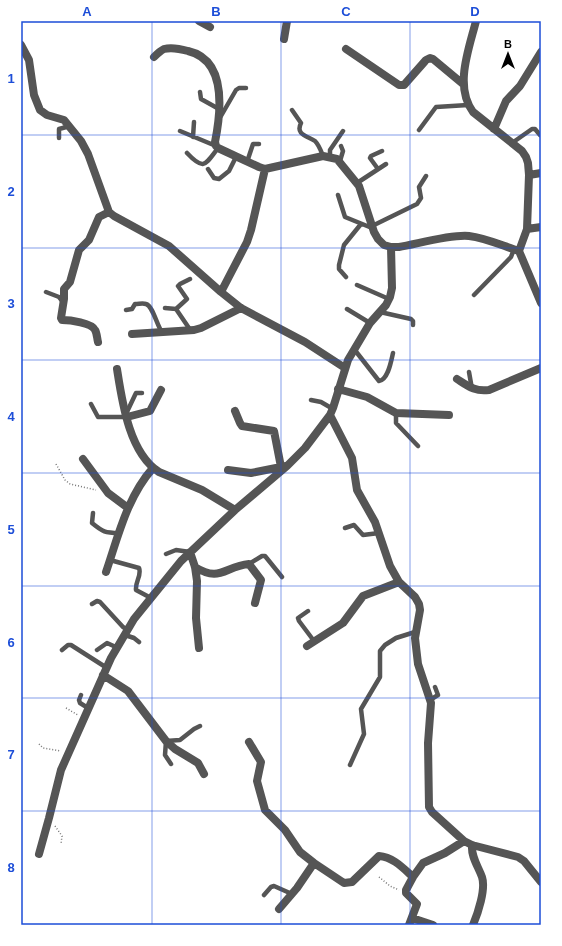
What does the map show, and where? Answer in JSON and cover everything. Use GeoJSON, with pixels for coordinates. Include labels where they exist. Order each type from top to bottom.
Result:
{"type":"FeatureCollection","features":[{"type":"Feature","properties":{"kind":"street"},"geometry":{"type":"LineString","coordinates":[[199,21],[210,27]]}},
{"type":"Feature","properties":{"kind":"street"},"geometry":{"type":"LineString","coordinates":[[284,39],[287,21]]}},
{"type":"Feature","properties":{"kind":"street"},"geometry":{"type":"LineString","coordinates":[[476,21],[464,74],[464,97],[473,112],[522,151],[526,157],[529,175],[527,229],[517,250]]}},
{"type":"Feature","properties":{"kind":"street"},"geometry":{"type":"LineString","coordinates":[[21,45],[29,60],[34,95],[40,110],[47,115],[64,120],[85,148],[109,212],[169,246],[242,308],[305,342],[344,368]]}},
{"type":"Feature","properties":{"kind":"street"},"geometry":{"type":"LineString","coordinates":[[154,57],[164,49],[173,48],[202,56],[209,64],[216,77],[219,98],[220,114],[217,147],[265,169],[327,156],[340,161],[362,191],[372,227],[378,239],[384,245],[399,247],[457,236],[467,236],[517,250],[540,299]]}},
{"type":"Feature","properties":{"kind":"street"},"geometry":{"type":"LineString","coordinates":[[346,49],[399,85],[404,85],[426,60],[430,58],[463,84]]}},
{"type":"Feature","properties":{"kind":"street"},"geometry":{"type":"LineString","coordinates":[[494,129],[506,100],[520,86],[541,52]]}},
{"type":"Feature","properties":{"kind":"street"},"geometry":{"type":"LineString","coordinates":[[222,292],[247,242],[265,169]]}},
{"type":"Feature","properties":{"kind":"street"},"geometry":{"type":"LineString","coordinates":[[529,175],[541,173]]}},
{"type":"Feature","properties":{"kind":"street"},"geometry":{"type":"LineString","coordinates":[[98,342],[95,329],[92,326],[62,320],[61,318],[64,289],[70,282],[79,250],[88,240],[99,218],[109,212]]}},
{"type":"Feature","properties":{"kind":"street"},"geometry":{"type":"LineString","coordinates":[[527,229],[541,227]]}},
{"type":"Feature","properties":{"kind":"street"},"geometry":{"type":"LineString","coordinates":[[39,854],[58,778],[67,755],[105,671],[126,633],[137,615],[181,561],[235,510],[305,448],[331,412],[344,368],[370,323],[389,299],[392,288],[391,247]]}},
{"type":"Feature","properties":{"kind":"street"},"geometry":{"type":"LineString","coordinates":[[132,334],[191,331],[201,328],[242,308]]}},
{"type":"Feature","properties":{"kind":"street"},"geometry":{"type":"LineString","coordinates":[[457,379],[472,389],[481,391],[489,390],[541,368]]}},
{"type":"Feature","properties":{"kind":"street"},"geometry":{"type":"LineString","coordinates":[[117,369],[134,442],[153,468],[202,490],[235,510]]}},
{"type":"Feature","properties":{"kind":"street"},"geometry":{"type":"LineString","coordinates":[[338,389],[367,397],[396,413],[449,415]]}},
{"type":"Feature","properties":{"kind":"street"},"geometry":{"type":"LineString","coordinates":[[127,416],[150,411],[161,390]]}},
{"type":"Feature","properties":{"kind":"street"},"geometry":{"type":"LineString","coordinates":[[235,411],[242,426],[274,431],[284,467]]}},
{"type":"Feature","properties":{"kind":"street"},"geometry":{"type":"LineString","coordinates":[[331,412],[352,458],[357,490],[372,516],[390,566],[399,582],[415,597],[419,604],[419,618],[415,632],[419,669],[430,700],[431,710],[428,744],[429,807],[432,812],[468,843],[518,857],[529,866],[541,882]]}},
{"type":"Feature","properties":{"kind":"street"},"geometry":{"type":"LineString","coordinates":[[83,459],[108,493],[128,508]]}},
{"type":"Feature","properties":{"kind":"street"},"geometry":{"type":"LineString","coordinates":[[228,470],[251,473],[284,467]]}},
{"type":"Feature","properties":{"kind":"street"},"geometry":{"type":"LineString","coordinates":[[106,572],[128,508],[144,479],[153,468]]}},
{"type":"Feature","properties":{"kind":"street"},"geometry":{"type":"LineString","coordinates":[[190,552],[195,567],[197,581],[196,618],[200,648]]}},
{"type":"Feature","properties":{"kind":"street"},"geometry":{"type":"LineString","coordinates":[[195,567],[203,572],[217,574],[240,565],[249,564],[261,580],[254,603]]}},
{"type":"Feature","properties":{"kind":"street"},"geometry":{"type":"LineString","coordinates":[[307,646],[343,623],[363,596],[399,582]]}},
{"type":"Feature","properties":{"kind":"street"},"geometry":{"type":"LineString","coordinates":[[105,671],[128,691],[166,741],[176,750],[198,763],[204,774]]}},
{"type":"Feature","properties":{"kind":"street"},"geometry":{"type":"LineString","coordinates":[[249,742],[261,762],[257,781],[265,810],[286,830],[300,852],[341,882],[348,884],[379,856],[393,860],[413,877]]}},
{"type":"Feature","properties":{"kind":"street"},"geometry":{"type":"LineString","coordinates":[[433,925],[410,921],[417,904],[406,893],[406,890],[423,863],[468,843]]}},
{"type":"Feature","properties":{"kind":"street"},"geometry":{"type":"LineString","coordinates":[[468,843],[483,882],[477,914],[473,925]]}},
{"type":"Feature","properties":{"kind":"street"},"geometry":{"type":"LineString","coordinates":[[279,909],[301,884],[314,863]]}},
{"type":"Feature","properties":{"kind":"lane"},"geometry":{"type":"LineString","coordinates":[[200,92],[201,99],[220,114],[236,90],[239,88],[246,88]]}},
{"type":"Feature","properties":{"kind":"lane"},"geometry":{"type":"LineString","coordinates":[[419,130],[436,107],[468,105]]}},
{"type":"Feature","properties":{"kind":"lane"},"geometry":{"type":"LineString","coordinates":[[292,110],[301,123],[299,129],[300,133],[316,142],[327,156],[343,131]]}},
{"type":"Feature","properties":{"kind":"lane"},"geometry":{"type":"LineString","coordinates":[[193,137],[194,122]]}},
{"type":"Feature","properties":{"kind":"lane"},"geometry":{"type":"LineString","coordinates":[[59,138],[59,129],[70,126]]}},
{"type":"Feature","properties":{"kind":"lane"},"geometry":{"type":"LineString","coordinates":[[512,143],[532,129],[535,129],[540,135]]}},
{"type":"Feature","properties":{"kind":"lane"},"geometry":{"type":"LineString","coordinates":[[180,131],[217,147],[208,162],[203,164],[196,163],[187,153]]}},
{"type":"Feature","properties":{"kind":"lane"},"geometry":{"type":"LineString","coordinates":[[247,162],[252,144],[259,144]]}},
{"type":"Feature","properties":{"kind":"lane"},"geometry":{"type":"LineString","coordinates":[[340,161],[343,152],[341,146]]}},
{"type":"Feature","properties":{"kind":"lane"},"geometry":{"type":"LineString","coordinates":[[378,169],[370,158],[371,156],[382,151]]}},
{"type":"Feature","properties":{"kind":"lane"},"geometry":{"type":"LineString","coordinates":[[208,168],[214,178],[219,179],[229,171],[236,157]]}},
{"type":"Feature","properties":{"kind":"lane"},"geometry":{"type":"LineString","coordinates":[[357,183],[386,164]]}},
{"type":"Feature","properties":{"kind":"lane"},"geometry":{"type":"LineString","coordinates":[[338,195],[345,217],[372,227],[417,204],[421,198],[419,187],[426,176]]}},
{"type":"Feature","properties":{"kind":"lane"},"geometry":{"type":"LineString","coordinates":[[346,276],[339,269],[344,246],[361,224]]}},
{"type":"Feature","properties":{"kind":"lane"},"geometry":{"type":"LineString","coordinates":[[474,295],[517,250]]}},
{"type":"Feature","properties":{"kind":"lane"},"geometry":{"type":"LineString","coordinates":[[165,308],[176,309],[187,299],[178,286],[190,279]]}},
{"type":"Feature","properties":{"kind":"lane"},"geometry":{"type":"LineString","coordinates":[[357,285],[389,299]]}},
{"type":"Feature","properties":{"kind":"lane"},"geometry":{"type":"LineString","coordinates":[[46,292],[59,297],[63,302]]}},
{"type":"Feature","properties":{"kind":"lane"},"geometry":{"type":"LineString","coordinates":[[126,310],[132,309],[135,304],[147,304],[151,307],[156,323],[162,332]]}},
{"type":"Feature","properties":{"kind":"lane"},"geometry":{"type":"LineString","coordinates":[[176,309],[191,331]]}},
{"type":"Feature","properties":{"kind":"lane"},"geometry":{"type":"LineString","coordinates":[[347,309],[370,323]]}},
{"type":"Feature","properties":{"kind":"lane"},"geometry":{"type":"LineString","coordinates":[[380,312],[411,319],[413,321],[413,325]]}},
{"type":"Feature","properties":{"kind":"lane"},"geometry":{"type":"LineString","coordinates":[[354,349],[379,381],[382,381],[386,377],[393,353]]}},
{"type":"Feature","properties":{"kind":"lane"},"geometry":{"type":"LineString","coordinates":[[469,372],[472,389]]}},
{"type":"Feature","properties":{"kind":"lane"},"geometry":{"type":"LineString","coordinates":[[91,404],[98,417],[127,416],[136,393],[142,393]]}},
{"type":"Feature","properties":{"kind":"lane"},"geometry":{"type":"LineString","coordinates":[[311,400],[321,402],[331,412]]}},
{"type":"Feature","properties":{"kind":"lane"},"geometry":{"type":"LineString","coordinates":[[396,413],[396,424],[418,446]]}},
{"type":"Feature","properties":{"kind":"lane"},"geometry":{"type":"LineString","coordinates":[[93,513],[92,523],[102,531],[106,533],[119,532]]}},
{"type":"Feature","properties":{"kind":"lane"},"geometry":{"type":"LineString","coordinates":[[345,528],[354,525],[363,535],[379,533]]}},
{"type":"Feature","properties":{"kind":"lane"},"geometry":{"type":"LineString","coordinates":[[166,554],[176,550],[190,552]]}},
{"type":"Feature","properties":{"kind":"lane"},"geometry":{"type":"LineString","coordinates":[[249,564],[262,556],[265,556],[282,577]]}},
{"type":"Feature","properties":{"kind":"lane"},"geometry":{"type":"LineString","coordinates":[[110,560],[139,568],[140,571],[136,584],[136,590],[151,598]]}},
{"type":"Feature","properties":{"kind":"lane"},"geometry":{"type":"LineString","coordinates":[[92,604],[98,601],[100,602],[123,626],[126,633],[140,642]]}},
{"type":"Feature","properties":{"kind":"lane"},"geometry":{"type":"LineString","coordinates":[[308,611],[298,618],[298,621],[314,641]]}},
{"type":"Feature","properties":{"kind":"lane"},"geometry":{"type":"LineString","coordinates":[[350,765],[364,734],[361,709],[362,706],[380,677],[380,651],[385,645],[396,638],[415,632]]}},
{"type":"Feature","properties":{"kind":"lane"},"geometry":{"type":"LineString","coordinates":[[98,650],[107,643],[118,648]]}},
{"type":"Feature","properties":{"kind":"lane"},"geometry":{"type":"LineString","coordinates":[[62,650],[68,645],[71,645],[105,671]]}},
{"type":"Feature","properties":{"kind":"lane"},"geometry":{"type":"LineString","coordinates":[[430,700],[438,695],[434,686]]}},
{"type":"Feature","properties":{"kind":"lane"},"geometry":{"type":"LineString","coordinates":[[81,695],[79,700],[80,703],[88,708]]}},
{"type":"Feature","properties":{"kind":"lane"},"geometry":{"type":"LineString","coordinates":[[171,764],[165,755],[166,741],[180,740],[200,726]]}},
{"type":"Feature","properties":{"kind":"lane"},"geometry":{"type":"LineString","coordinates":[[264,895],[271,887],[274,886],[292,894]]}},
{"type":"Feature","properties":{"kind":"path"},"geometry":{"type":"LineString","coordinates":[[56,464],[64,480],[70,484],[108,493]]}},
{"type":"Feature","properties":{"kind":"path"},"geometry":{"type":"LineString","coordinates":[[66,708],[84,718]]}},
{"type":"Feature","properties":{"kind":"path"},"geometry":{"type":"LineString","coordinates":[[39,744],[41,747],[60,751],[67,755]]}},
{"type":"Feature","properties":{"kind":"path"},"geometry":{"type":"LineString","coordinates":[[49,818],[62,836],[61,844]]}},
{"type":"Feature","properties":{"kind":"path"},"geometry":{"type":"LineString","coordinates":[[379,877],[390,886],[406,893]]}}]}
